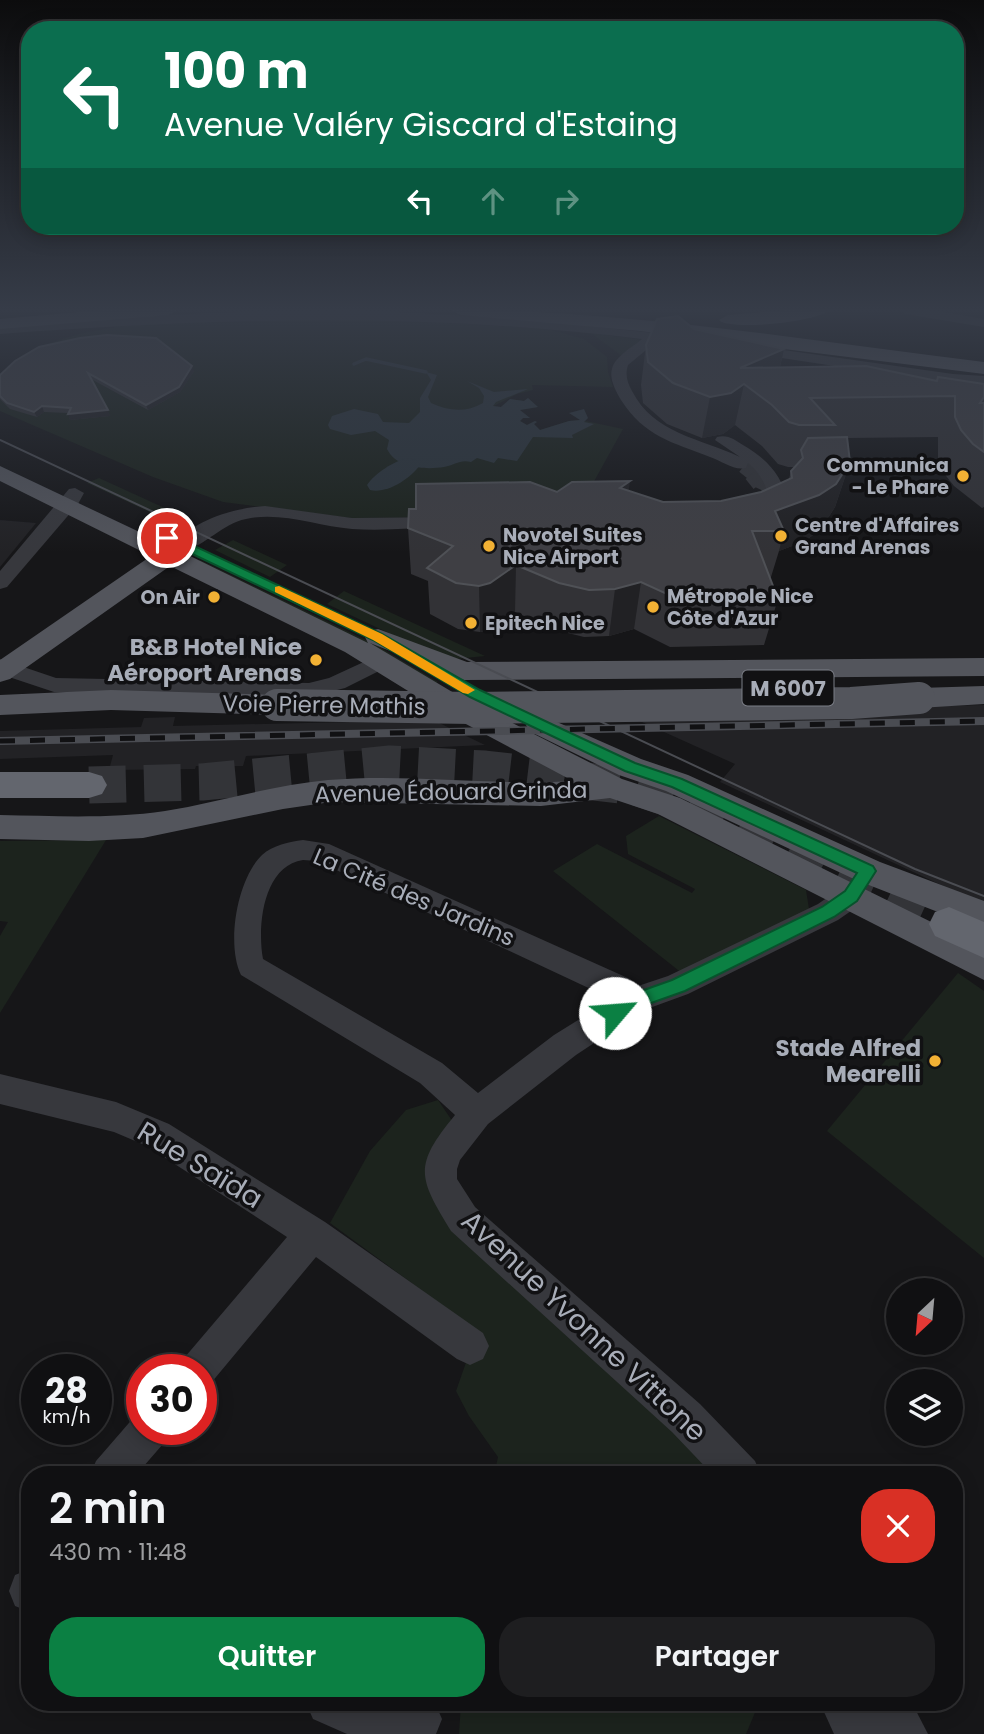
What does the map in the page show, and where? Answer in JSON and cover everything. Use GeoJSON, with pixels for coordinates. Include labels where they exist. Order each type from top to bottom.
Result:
{"type":"FeatureCollection","features":[{"type":"Feature","properties":{"kind":"highway"},"geometry":{"type":"LineString","coordinates":[[0,785],[89,785]]}},
{"type":"Feature","properties":{"kind":"main road"},"geometry":{"type":"LineString","coordinates":[[0,457],[71,499],[557,733],[620,777],[669,806],[972,927]]}},
{"type":"Feature","properties":{"kind":"main road"},"geometry":{"type":"LineString","coordinates":[[0,473],[71,499]]}},
{"type":"Feature","properties":{"kind":"main road"},"geometry":{"type":"LineString","coordinates":[[3,669],[177,551]]}},
{"type":"Feature","properties":{"kind":"main road"},"geometry":{"type":"LineString","coordinates":[[379,649],[464,671],[984,667]]}},
{"type":"Feature","properties":{"kind":"main road"},"geometry":{"type":"LineString","coordinates":[[379,649],[444,700],[620,777]]}},
{"type":"Feature","properties":{"kind":"main road","name":"M 6007"},"geometry":{"type":"LineString","coordinates":[[557,733],[544,720],[541,710],[543,699],[557,687],[576,683],[631,690],[946,685]]}},
{"type":"Feature","properties":{"kind":"main road","name":"Voie Pierre Mathis"},"geometry":{"type":"LineString","coordinates":[[0,705],[111,700],[472,708],[859,703],[984,695]]}},
{"type":"Feature","properties":{"kind":"main road","name":"Avenue Édouard Grinda"},"geometry":{"type":"LineString","coordinates":[[0,827],[145,826],[328,791],[400,789],[519,796],[578,793],[620,777]]}},
{"type":"Feature","properties":{"kind":"main road"},"geometry":{"type":"LineString","coordinates":[[859,883],[984,965]]}},
{"type":"Feature","properties":{"kind":"street"},"geometry":{"type":"LineString","coordinates":[[624,391],[634,410],[659,430],[681,443],[712,451],[744,466]]}},
{"type":"Feature","properties":{"kind":"street"},"geometry":{"type":"LineString","coordinates":[[723,440],[758,461],[776,485],[779,502],[768,516],[746,526]]}},
{"type":"Feature","properties":{"kind":"street"},"geometry":{"type":"LineString","coordinates":[[769,475],[793,475]]}},
{"type":"Feature","properties":{"kind":"street"},"geometry":{"type":"LineString","coordinates":[[0,583],[71,499]]}},
{"type":"Feature","properties":{"kind":"street"},"geometry":{"type":"LineString","coordinates":[[177,551],[226,518],[257,510],[354,523],[457,521]]}},
{"type":"Feature","properties":{"kind":"street"},"geometry":{"type":"LineString","coordinates":[[3,669],[54,685],[309,690],[337,684],[379,649]]}},
{"type":"Feature","properties":{"kind":"street","name":"La Cité des Jardins"},"geometry":{"type":"LineString","coordinates":[[477,1113],[432,1073],[251,966],[245,946],[256,884],[266,866],[284,853],[305,849],[320,851],[620,988],[634,1001]]}},
{"type":"Feature","properties":{"kind":"street","name":"Avenue Yvonne Vittone"},"geometry":{"type":"LineString","coordinates":[[732,1466],[686,1418],[463,1219],[440,1184],[440,1168],[447,1150],[477,1113],[565,1045],[634,1001],[678,985],[828,912],[859,883]]}},
{"type":"Feature","properties":{"kind":"street","name":"Rue Saïda"},"geometry":{"type":"LineString","coordinates":[[0,1089],[116,1117],[158,1135],[313,1234],[470,1346]]}},
{"type":"Feature","properties":{"kind":"street"},"geometry":{"type":"LineString","coordinates":[[212,1354],[313,1234]]}},
{"type":"Feature","properties":{"kind":"street"},"geometry":{"type":"LineString","coordinates":[[118,1466],[136,1445]]}},
{"type":"Feature","properties":{"kind":"street"},"geometry":{"type":"LineString","coordinates":[[348,1711],[375,1723],[419,1718]]}},
{"type":"Feature","properties":{"kind":"street"},"geometry":{"type":"LineString","coordinates":[[847,1711],[858,1734]]}},
{"type":"Feature","properties":{"kind":"street"},"geometry":{"type":"LineString","coordinates":[[891,1711],[905,1734]]}},
{"type":"Feature","properties":{"kind":"shaded area"},"geometry":{"type":"Polygon","coordinates":[[[0,391],[529,391],[517,394],[494,406],[501,407],[510,399],[524,401],[528,398],[538,407],[520,410],[530,418],[520,421],[527,425],[535,421],[537,422],[534,424],[540,430],[581,420],[623,429],[581,505],[493,517],[351,518],[223,502],[153,477],[0,411],[0,391]]]}},
{"type":"Feature","properties":{"kind":"shaded area"},"geometry":{"type":"Polygon","coordinates":[[[424,391],[430,391],[428,397],[431,403],[444,408],[464,410],[483,403],[484,396],[481,391],[523,391],[496,402],[493,406],[501,407],[510,399],[524,401],[528,398],[538,407],[520,410],[530,418],[520,421],[527,425],[535,421],[537,422],[534,424],[540,430],[580,420],[569,413],[584,409],[588,418],[584,422],[594,424],[572,435],[573,438],[533,437],[517,461],[498,458],[494,463],[477,458],[471,462],[428,468],[404,464],[397,460],[387,449],[389,440],[375,431],[351,435],[330,429],[328,425],[332,416],[354,409],[378,414],[383,422],[409,423],[420,412],[420,398],[424,391]]]}},
{"type":"Feature","properties":{"kind":"shaded area"},"geometry":{"type":"Polygon","coordinates":[[[99,478],[193,521],[182,527],[87,483],[99,478]]]}},
{"type":"Feature","properties":{"kind":"shaded area"},"geometry":{"type":"Polygon","coordinates":[[[0,520],[36,523],[0,567],[0,520]]]}},
{"type":"Feature","properties":{"kind":"shaded area"},"geometry":{"type":"Polygon","coordinates":[[[233,540],[287,565],[270,577],[215,550],[233,540]]]}},
{"type":"Feature","properties":{"kind":"shaded area"},"geometry":{"type":"Polygon","coordinates":[[[200,560],[376,645],[438,682],[435,684],[195,563],[200,560]]]}},
{"type":"Feature","properties":{"kind":"shaded area"},"geometry":{"type":"Polygon","coordinates":[[[344,591],[485,656],[446,660],[327,604],[344,591]]]}},
{"type":"Feature","properties":{"kind":"shaded area"},"geometry":{"type":"Polygon","coordinates":[[[984,705],[984,905],[720,782],[735,764],[622,713],[984,705]]]}},
{"type":"Feature","properties":{"kind":"shaded area"},"geometry":{"type":"Polygon","coordinates":[[[175,717],[173,726],[433,720],[485,745],[246,756],[243,766],[196,766],[195,769],[109,770],[113,755],[0,759],[0,731],[141,727],[144,718],[175,717]]]}},
{"type":"Feature","properties":{"kind":"shaded area"},"geometry":{"type":"Polygon","coordinates":[[[659,816],[806,890],[809,909],[683,974],[553,871],[597,844],[692,893],[695,889],[628,854],[626,836],[659,816]]]}},
{"type":"Feature","properties":{"kind":"shaded area"},"geometry":{"type":"Polygon","coordinates":[[[106,840],[0,1013],[0,936],[8,922],[0,921],[0,841],[106,840]]]}},
{"type":"Feature","properties":{"kind":"shaded area","name":"Stade Alfred Mearelli"},"geometry":{"type":"Polygon","coordinates":[[[958,973],[984,991],[984,1258],[827,1131],[958,973]]]}},
{"type":"Feature","properties":{"kind":"shaded area"},"geometry":{"type":"Polygon","coordinates":[[[438,1100],[457,1128],[433,1167],[459,1223],[718,1466],[496,1466],[498,1457],[469,1416],[456,1391],[477,1331],[330,1223],[370,1151],[406,1110],[438,1100]]]}},
{"type":"Feature","properties":{"kind":"shaded area"},"geometry":{"type":"Polygon","coordinates":[[[460,1711],[756,1711],[746,1734],[459,1734],[460,1711]]]}},
{"type":"Feature","properties":{"kind":"building"},"geometry":{"type":"Polygon","coordinates":[[[0,391],[98,391],[108,410],[68,414],[71,408],[42,406],[34,412],[7,403],[0,396],[0,391]]]}},
{"type":"Feature","properties":{"kind":"building"},"geometry":{"type":"Polygon","coordinates":[[[120,391],[172,391],[146,405],[120,391]]]}},
{"type":"Feature","properties":{"kind":"building"},"geometry":{"type":"Polygon","coordinates":[[[694,391],[734,391],[731,393],[710,397],[694,391]]]}},
{"type":"Feature","properties":{"kind":"building"},"geometry":{"type":"Polygon","coordinates":[[[753,391],[984,391],[980,403],[984,403],[984,452],[961,430],[955,417],[955,396],[810,398],[835,425],[799,425],[789,422],[753,391]]]}},
{"type":"Feature","properties":{"kind":"building"},"geometry":{"type":"Polygon","coordinates":[[[847,437],[850,462],[836,484],[819,495],[775,511],[784,531],[752,531],[778,599],[680,600],[641,582],[615,589],[589,590],[559,583],[516,565],[490,583],[479,586],[456,583],[427,568],[453,546],[408,528],[409,509],[416,509],[416,484],[530,482],[557,492],[572,482],[630,481],[620,488],[663,502],[721,501],[761,492],[792,478],[791,471],[803,458],[801,450],[808,438],[847,437]]]}},
{"type":"Feature","properties":{"kind":"waterway"},"geometry":{"type":"LineString","coordinates":[[379,485],[408,465]]}},
{"type":"Feature","properties":{"kind":"tunnel"},"geometry":{"type":"LineString","coordinates":[[744,466],[754,474]]}},
{"type":"Feature","properties":{"kind":"tunnel"},"geometry":{"type":"LineString","coordinates":[[754,474],[761,483],[754,498]]}},
{"type":"Feature","properties":{"kind":"tunnel"},"geometry":{"type":"LineString","coordinates":[[89,785],[202,782],[390,764],[485,769],[636,787],[701,809],[949,924]]}},
{"type":"Feature","properties":{"kind":"tram line"},"geometry":{"type":"LineString","coordinates":[[0,440],[915,869],[984,896]]}},
{"type":"Feature","properties":{"kind":"railway"},"geometry":{"type":"LineString","coordinates":[[0,741],[984,721]]}},
{"type":"Feature","properties":{"kind":"slow traffic"},"geometry":{"type":"LineString","coordinates":[[279,590],[378,637],[468,690]]}},
{"type":"Feature","properties":{"kind":"place","name":"Communica - Le Phare"},"geometry":{"type":"Point","coordinates":[963,476]}},
{"type":"Feature","properties":{"kind":"place","name":"Centre d'Affaires Grand Arenas"},"geometry":{"type":"Point","coordinates":[781,536]}},
{"type":"Feature","properties":{"kind":"place","name":"Novotel Suites Nice Airport"},"geometry":{"type":"Point","coordinates":[489,546]}},
{"type":"Feature","properties":{"kind":"place","name":"On Air"},"geometry":{"type":"Point","coordinates":[214,597]}},
{"type":"Feature","properties":{"kind":"place","name":"Métropole Nice Côte d'Azur"},"geometry":{"type":"Point","coordinates":[653,607]}},
{"type":"Feature","properties":{"kind":"place","name":"Epitech Nice"},"geometry":{"type":"Point","coordinates":[471,623]}},
{"type":"Feature","properties":{"kind":"place","name":"B&B Hotel Nice Aéroport Arenas"},"geometry":{"type":"Point","coordinates":[316,660]}},
{"type":"Feature","properties":{"kind":"place","name":"Stade Alfred Mearelli"},"geometry":{"type":"Point","coordinates":[935,1061]}},
{"type":"Feature","properties":{"kind":"route"},"geometry":{"type":"LineString","coordinates":[[167,538],[378,637],[475,694],[557,733],[630,767],[677,783],[868,871],[851,896],[828,912],[678,985],[634,1001],[615,1013]]}}]}
